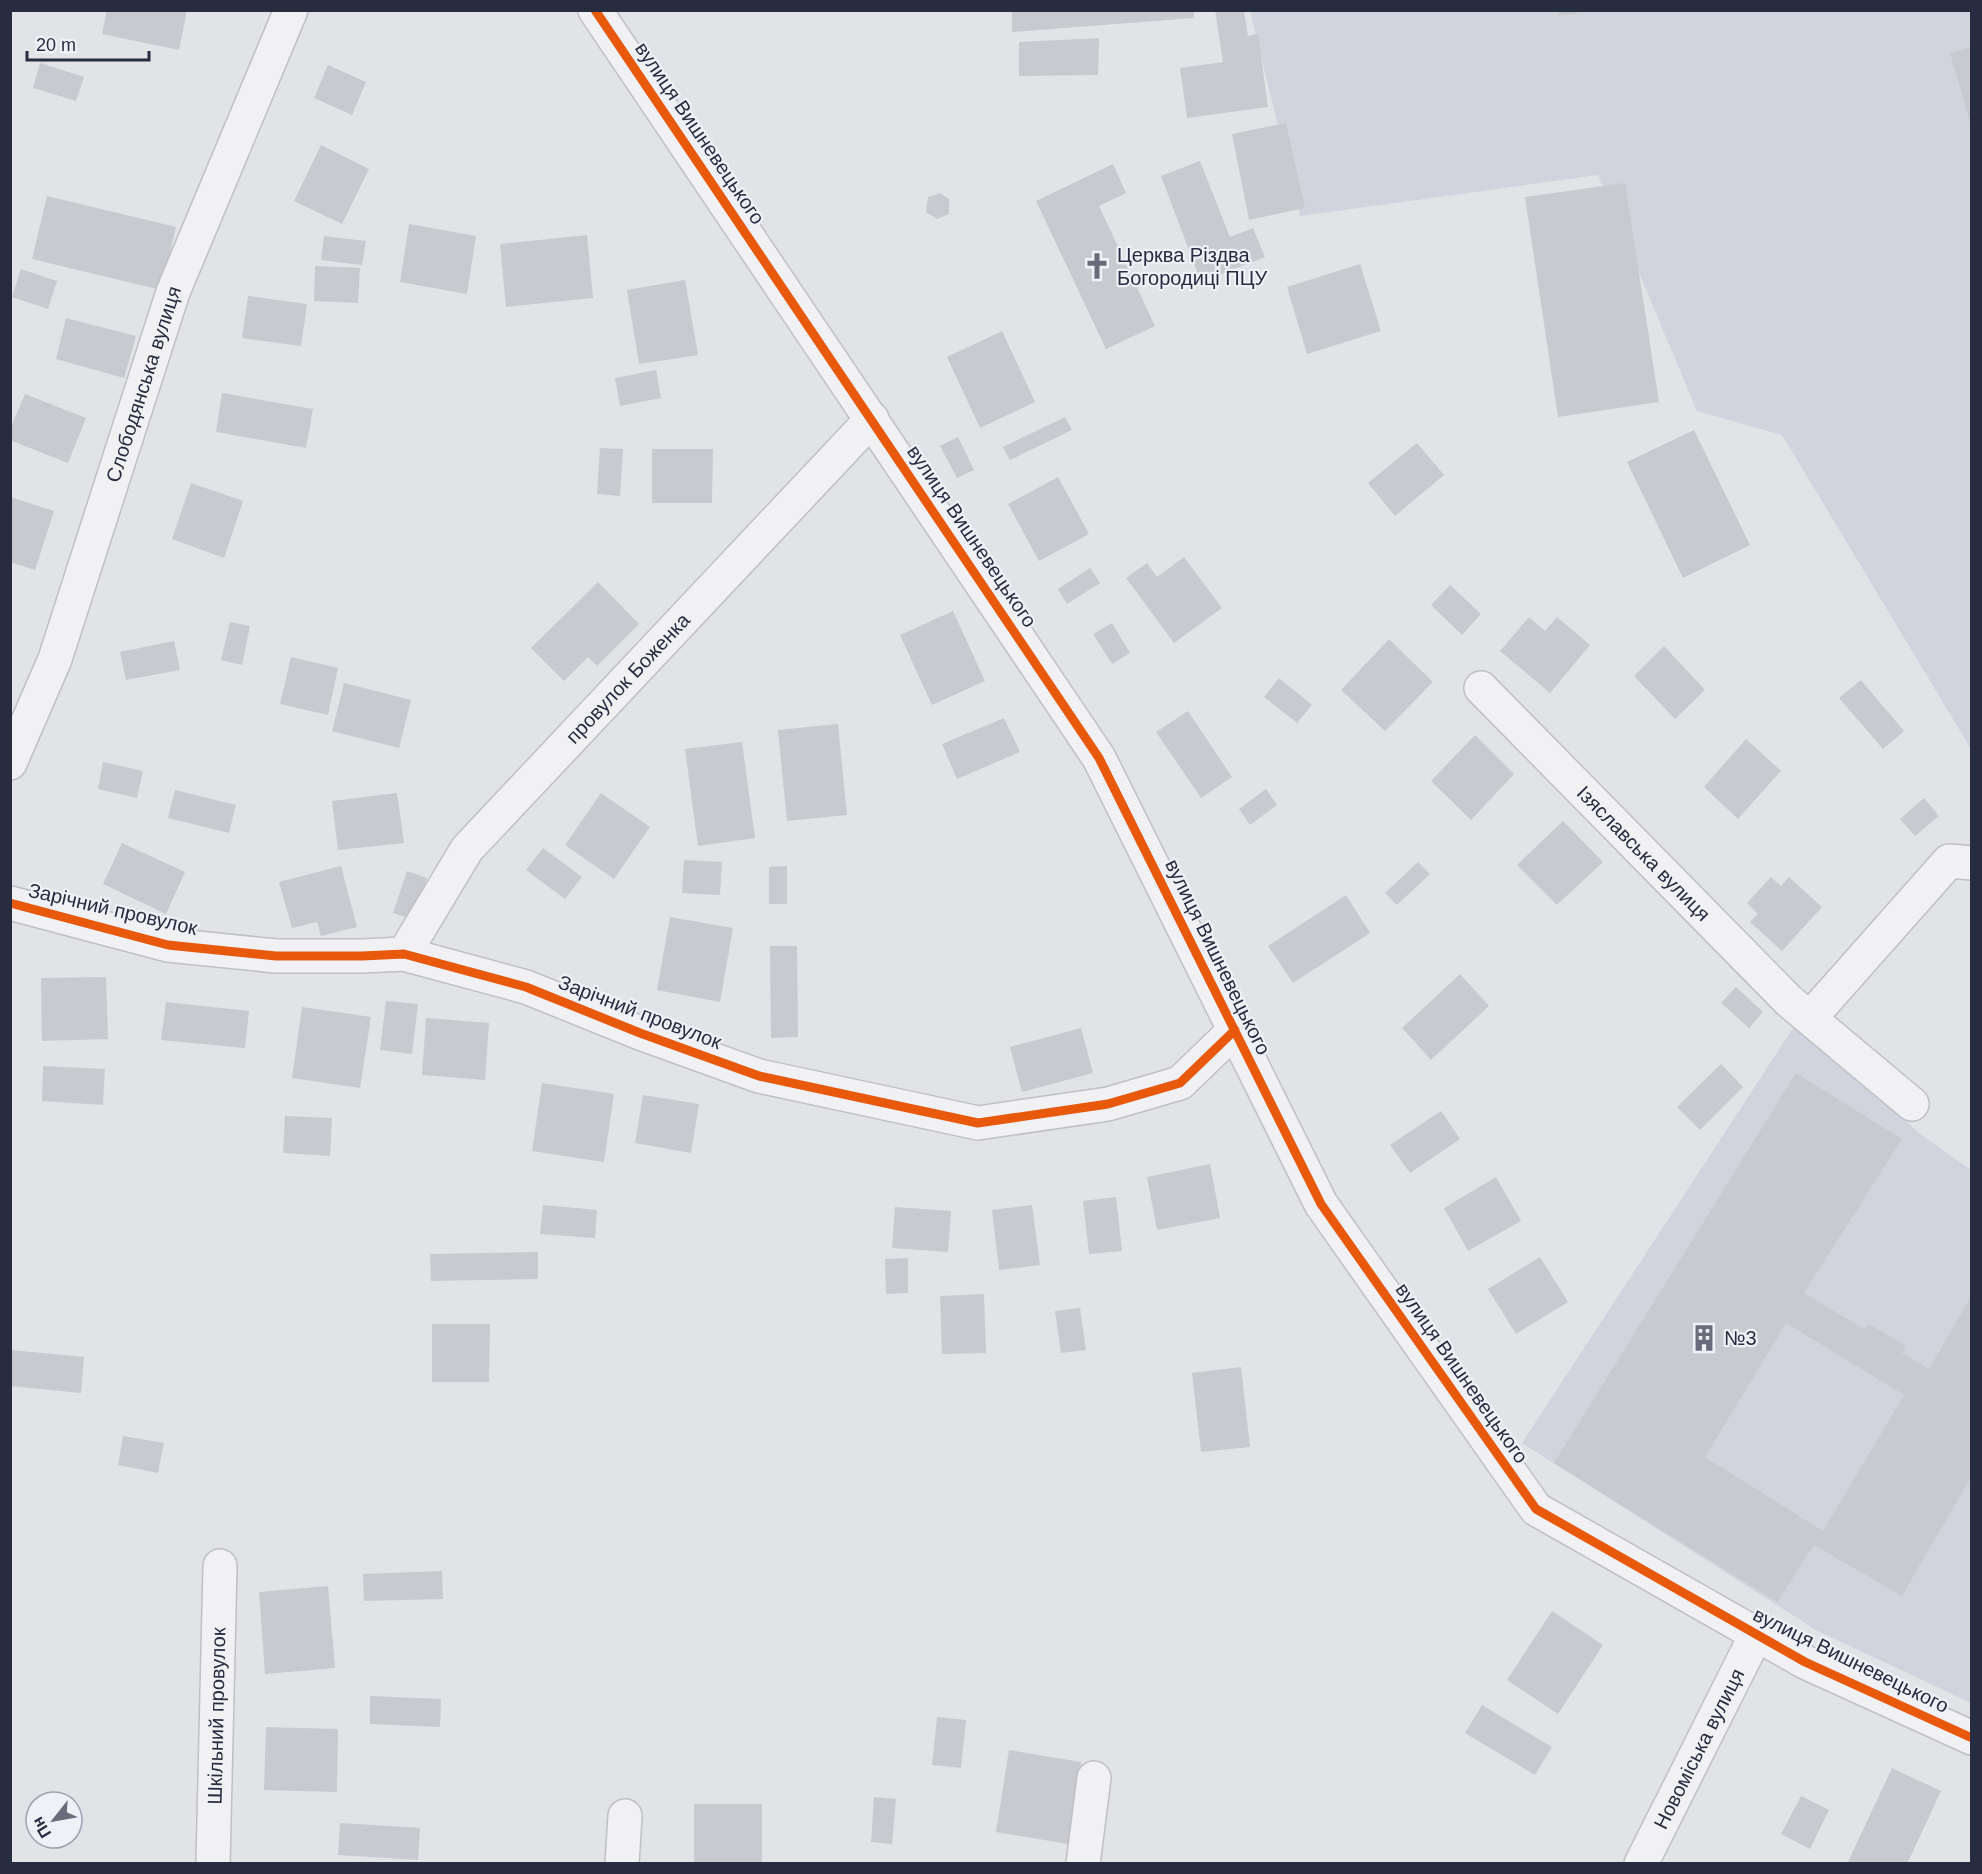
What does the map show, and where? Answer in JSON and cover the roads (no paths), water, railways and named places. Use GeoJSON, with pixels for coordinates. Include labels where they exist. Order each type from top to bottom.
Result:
{"type":"FeatureCollection","features":[{"type":"Feature","properties":{"kind":"street","name":"Слободянська вулиця"},"geometry":{"type":"LineString","coordinates":[[10,763],[55,659],[173,292],[291,10]]}},
{"type":"Feature","properties":{"kind":"street","name":"вулиця Вишневецького"},"geometry":{"type":"LineString","coordinates":[[595,10],[1099,758],[1321,1204],[1536,1509],[1805,1662],[1971,1738]]}},
{"type":"Feature","properties":{"kind":"street","name":"провулок Боженка"},"geometry":{"type":"LineString","coordinates":[[404,954],[467,849],[872,418]]}},
{"type":"Feature","properties":{"kind":"street","name":"Ізяславська вулиця"},"geometry":{"type":"LineString","coordinates":[[1481,688],[1781,992],[1912,1104]]}},
{"type":"Feature","properties":{"kind":"street"},"geometry":{"type":"LineString","coordinates":[[1810,1018],[1949,861],[1971,863]]}},
{"type":"Feature","properties":{"kind":"street","name":"Зарічний провулок"},"geometry":{"type":"LineString","coordinates":[[10,903],[168,945],[276,956],[404,954],[526,987],[640,1034],[759,1076],[978,1123],[1108,1104],[1180,1083],[1234,1030]]}},
{"type":"Feature","properties":{"kind":"street","name":"Шкільний провулок"},"geometry":{"type":"LineString","coordinates":[[213,1863],[220,1566]]}},
{"type":"Feature","properties":{"kind":"street","name":"Новоміська вулиця"},"geometry":{"type":"LineString","coordinates":[[1641,1863],[1756,1635]]}},
{"type":"Feature","properties":{"kind":"street"},"geometry":{"type":"LineString","coordinates":[[1083,1863],[1094,1778]]}},
{"type":"Feature","properties":{"kind":"street"},"geometry":{"type":"LineString","coordinates":[[622,1863],[625,1816]]}},
{"type":"Feature","properties":{"kind":"place","name":"Церква Різдва Богородиці ПЦУ"},"geometry":{"type":"Point","coordinates":[1097,266]}},
{"type":"Feature","properties":{"kind":"place","name":"№3"},"geometry":{"type":"Point","coordinates":[1704,1338]}}]}
